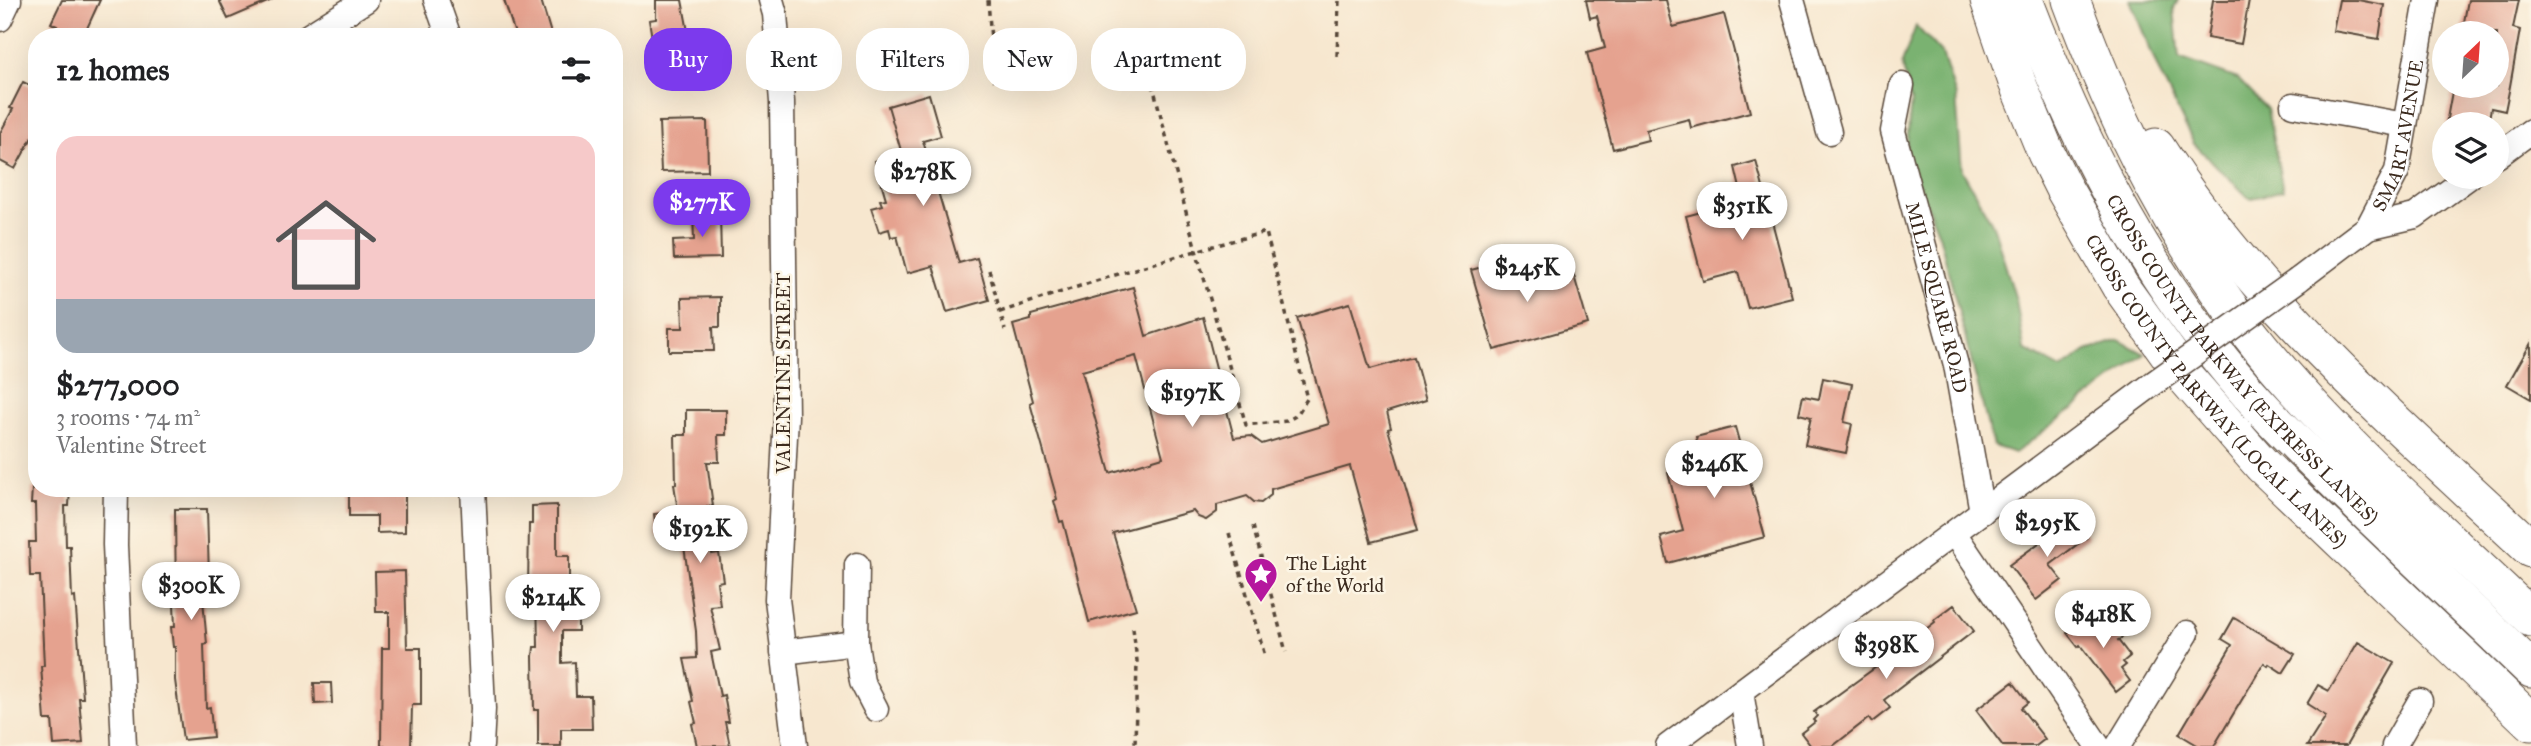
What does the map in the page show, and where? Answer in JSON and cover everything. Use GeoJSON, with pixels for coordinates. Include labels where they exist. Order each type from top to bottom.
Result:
{"type":"FeatureCollection","features":[{"type":"Feature","properties":{"kind":"highway","name":"CROSS COUNTY PARKWAY (LOCAL LANES)"},"geometry":{"type":"LineString","coordinates":[[1989,0],[2017,82],[2063,187],[2120,286],[2178,368],[2211,409],[2280,483],[2531,722]]}},
{"type":"Feature","properties":{"kind":"highway","name":"CROSS COUNTY PARKWAY (EXPRESS LANES)"},"geometry":{"type":"LineString","coordinates":[[2024,0],[2055,80],[2087,151],[2123,217],[2185,313],[2232,374],[2283,430],[2531,669]]}},
{"type":"Feature","properties":{"kind":"highway","name":"CROSS COUNTY PARKWAY (EXPRESS LANES)"},"geometry":{"type":"LineString","coordinates":[[2073,0],[2112,104],[2140,163],[2172,220],[2221,296],[2262,349],[2335,428],[2531,618]]}},
{"type":"Feature","properties":{"kind":"highway"},"geometry":{"type":"LineString","coordinates":[[2073,0],[2150,138],[2215,232],[2322,349],[2531,549]]}},
{"type":"Feature","properties":{"kind":"street"},"geometry":{"type":"LineString","coordinates":[[0,19],[9,0]]}},
{"type":"Feature","properties":{"kind":"street"},"geometry":{"type":"LineString","coordinates":[[321,28],[366,0]]}},
{"type":"Feature","properties":{"kind":"street"},"geometry":{"type":"LineString","coordinates":[[436,0],[446,28]]}},
{"type":"Feature","properties":{"kind":"street","name":"VALENTINE STREET"},"geometry":{"type":"LineString","coordinates":[[771,0],[776,27],[782,130],[786,416],[777,599],[795,746]]}},
{"type":"Feature","properties":{"kind":"street"},"geometry":{"type":"LineString","coordinates":[[1792,0],[1829,132]]}},
{"type":"Feature","properties":{"kind":"street","name":"SMART AVENUE"},"geometry":{"type":"LineString","coordinates":[[2368,227],[2397,171],[2427,0]]}},
{"type":"Feature","properties":{"kind":"street","name":"MILE SQUARE ROAD"},"geometry":{"type":"LineString","coordinates":[[1902,85],[1893,131],[1956,365],[1982,512]]}},
{"type":"Feature","properties":{"kind":"street"},"geometry":{"type":"LineString","coordinates":[[2293,105],[2406,125]]}},
{"type":"Feature","properties":{"kind":"street"},"geometry":{"type":"LineString","coordinates":[[2509,147],[2531,131]]}},
{"type":"Feature","properties":{"kind":"street"},"geometry":{"type":"LineString","coordinates":[[1668,746],[2154,383],[2368,227],[2415,216],[2452,189]]}},
{"type":"Feature","properties":{"kind":"street"},"geometry":{"type":"LineString","coordinates":[[116,497],[115,545],[124,746]]}},
{"type":"Feature","properties":{"kind":"street"},"geometry":{"type":"LineString","coordinates":[[473,497],[483,709],[481,746]]}},
{"type":"Feature","properties":{"kind":"street"},"geometry":{"type":"LineString","coordinates":[[1954,533],[2098,746]]}},
{"type":"Feature","properties":{"kind":"street"},"geometry":{"type":"LineString","coordinates":[[857,565],[856,643],[862,682],[876,709]]}},
{"type":"Feature","properties":{"kind":"street"},"geometry":{"type":"LineString","coordinates":[[2118,746],[2187,633]]}},
{"type":"Feature","properties":{"kind":"street"},"geometry":{"type":"LineString","coordinates":[[783,652],[856,643]]}},
{"type":"Feature","properties":{"kind":"street"},"geometry":{"type":"LineString","coordinates":[[1741,692],[1750,746]]}},
{"type":"Feature","properties":{"kind":"street"},"geometry":{"type":"LineString","coordinates":[[2394,746],[2420,701]]}},
{"type":"Feature","properties":{"kind":"path"},"geometry":{"type":"LineString","coordinates":[[988,0],[990,28]]}},
{"type":"Feature","properties":{"kind":"path"},"geometry":{"type":"LineString","coordinates":[[1337,56],[1339,0]]}},
{"type":"Feature","properties":{"kind":"path"},"geometry":{"type":"LineString","coordinates":[[1000,312],[1125,270],[1196,250],[1266,232],[1307,399],[1297,415],[1287,421],[1245,425],[1196,250],[1154,91]]}},
{"type":"Feature","properties":{"kind":"path"},"geometry":{"type":"LineString","coordinates":[[989,270],[1005,330]]}},
{"type":"Feature","properties":{"kind":"path"},"geometry":{"type":"LineString","coordinates":[[1253,526],[1286,652]]}},
{"type":"Feature","properties":{"kind":"path"},"geometry":{"type":"LineString","coordinates":[[1229,533],[1265,656]]}},
{"type":"Feature","properties":{"kind":"path"},"geometry":{"type":"LineString","coordinates":[[1133,628],[1137,661],[1135,746]]}},
{"type":"Feature","properties":{"kind":"green space"},"geometry":{"type":"Polygon","coordinates":[[[2130,0],[2178,0],[2174,9],[2179,58],[2238,79],[2267,109],[2283,190],[2250,199],[2194,144],[2161,76],[2130,0]]]}},
{"type":"Feature","properties":{"kind":"green space"},"geometry":{"type":"Polygon","coordinates":[[[1916,26],[1942,54],[1956,96],[1962,170],[1993,225],[2016,300],[2024,349],[2061,369],[2087,351],[2119,340],[2145,354],[2015,453],[1993,446],[1939,234],[1906,154],[1911,101],[1902,63],[1916,26]]]}},
{"type":"Feature","properties":{"kind":"building"},"geometry":{"type":"Polygon","coordinates":[[[62,0],[100,0],[87,28],[56,28],[51,23],[62,0]]]}},
{"type":"Feature","properties":{"kind":"building"},"geometry":{"type":"Polygon","coordinates":[[[219,0],[272,0],[228,19],[219,0]]]}},
{"type":"Feature","properties":{"kind":"building"},"geometry":{"type":"Polygon","coordinates":[[[504,0],[541,0],[549,28],[513,28],[504,0]]]}},
{"type":"Feature","properties":{"kind":"building"},"geometry":{"type":"Polygon","coordinates":[[[656,0],[682,0],[687,28],[650,28],[649,20],[656,19],[656,0]]]}},
{"type":"Feature","properties":{"kind":"building"},"geometry":{"type":"Polygon","coordinates":[[[1586,0],[1666,0],[1673,27],[1724,14],[1750,112],[1691,128],[1689,119],[1646,130],[1648,140],[1613,149],[1587,53],[1605,48],[1597,16],[1590,18],[1586,0]]]}},
{"type":"Feature","properties":{"kind":"building"},"geometry":{"type":"Polygon","coordinates":[[[2213,0],[2249,0],[2241,44],[2207,38],[2213,0]]]}},
{"type":"Feature","properties":{"kind":"building"},"geometry":{"type":"Polygon","coordinates":[[[2339,0],[2384,5],[2379,39],[2333,31],[2339,0]]]}},
{"type":"Feature","properties":{"kind":"building"},"geometry":{"type":"Polygon","coordinates":[[[2468,0],[2519,0],[2513,28],[2520,30],[2510,84],[2510,21],[2464,21],[2468,0]]]}},
{"type":"Feature","properties":{"kind":"building"},"geometry":{"type":"Polygon","coordinates":[[[23,82],[28,84],[28,145],[15,169],[0,161],[0,133],[13,109],[10,108],[23,82]]]}},
{"type":"Feature","properties":{"kind":"building"},"geometry":{"type":"Polygon","coordinates":[[[929,94],[941,136],[923,141],[959,263],[977,258],[989,300],[947,312],[933,266],[907,273],[897,236],[891,237],[889,229],[879,232],[871,208],[882,205],[880,200],[886,199],[875,161],[902,154],[888,106],[929,94]]]}},
{"type":"Feature","properties":{"kind":"building"},"geometry":{"type":"Polygon","coordinates":[[[2451,98],[2507,98],[2505,111],[2491,108],[2490,112],[2448,112],[2451,98]]]}},
{"type":"Feature","properties":{"kind":"building"},"geometry":{"type":"Polygon","coordinates":[[[707,121],[708,171],[661,172],[659,122],[707,121]]]}},
{"type":"Feature","properties":{"kind":"building"},"geometry":{"type":"Polygon","coordinates":[[[1756,161],[1792,297],[1748,308],[1738,272],[1703,281],[1686,216],[1743,201],[1735,167],[1756,161]]]}},
{"type":"Feature","properties":{"kind":"building"},"geometry":{"type":"Polygon","coordinates":[[[693,213],[720,213],[721,258],[674,259],[673,241],[694,240],[693,213]]]}},
{"type":"Feature","properties":{"kind":"building"},"geometry":{"type":"Polygon","coordinates":[[[1513,259],[1520,284],[1572,269],[1588,324],[1494,350],[1471,270],[1513,259]]]}},
{"type":"Feature","properties":{"kind":"building"},"geometry":{"type":"Polygon","coordinates":[[[1133,287],[1146,336],[1203,317],[1234,438],[1251,436],[1262,444],[1329,424],[1297,318],[1350,303],[1370,369],[1414,357],[1426,400],[1387,412],[1391,428],[1388,429],[1418,530],[1371,542],[1350,466],[1271,489],[1271,495],[1261,503],[1254,502],[1247,496],[1217,505],[1217,512],[1206,520],[1193,511],[1113,533],[1136,609],[1089,622],[1063,521],[1060,522],[1054,501],[1057,499],[1030,403],[1033,401],[1013,325],[1031,320],[1031,315],[1133,287]],[[1136,356],[1082,371],[1110,473],[1163,457],[1136,356]]]}},
{"type":"Feature","properties":{"kind":"building"},"geometry":{"type":"Polygon","coordinates":[[[720,297],[720,327],[713,327],[714,351],[669,351],[669,328],[683,328],[682,298],[720,297]]]}},
{"type":"Feature","properties":{"kind":"building"},"geometry":{"type":"Polygon","coordinates":[[[2531,343],[2531,399],[2507,385],[2531,343]]]}},
{"type":"Feature","properties":{"kind":"building"},"geometry":{"type":"Polygon","coordinates":[[[1823,378],[1852,384],[1844,422],[1852,424],[1846,453],[1805,445],[1811,417],[1799,414],[1803,396],[1819,399],[1823,378]]]}},
{"type":"Feature","properties":{"kind":"building"},"geometry":{"type":"Polygon","coordinates":[[[686,410],[726,410],[726,435],[718,435],[719,462],[707,462],[713,506],[706,507],[712,554],[719,553],[723,581],[717,582],[720,605],[710,606],[720,650],[711,652],[720,696],[724,695],[729,722],[725,722],[730,746],[697,746],[692,724],[696,723],[691,702],[693,701],[684,659],[697,658],[696,631],[682,532],[657,536],[654,514],[678,511],[674,484],[675,435],[686,435],[686,410]]]}},
{"type":"Feature","properties":{"kind":"building"},"geometry":{"type":"Polygon","coordinates":[[[1735,427],[1765,537],[1668,563],[1661,537],[1683,531],[1668,473],[1703,464],[1696,437],[1735,427]]]}},
{"type":"Feature","properties":{"kind":"building"},"geometry":{"type":"Polygon","coordinates":[[[31,497],[70,497],[69,506],[65,506],[66,546],[70,546],[72,598],[75,597],[83,698],[79,698],[83,743],[54,745],[52,720],[45,720],[41,666],[44,666],[40,576],[30,576],[29,542],[36,542],[35,504],[31,504],[31,497]]]}},
{"type":"Feature","properties":{"kind":"building"},"geometry":{"type":"Polygon","coordinates":[[[349,497],[405,497],[405,532],[377,533],[377,516],[349,516],[349,497]]]}},
{"type":"Feature","properties":{"kind":"building"},"geometry":{"type":"Polygon","coordinates":[[[557,505],[557,556],[569,556],[569,599],[578,599],[578,631],[562,631],[562,663],[575,662],[576,696],[591,696],[592,729],[561,729],[561,746],[538,746],[533,656],[534,647],[538,647],[537,589],[528,589],[529,524],[532,524],[532,506],[557,505]]]}},
{"type":"Feature","properties":{"kind":"building"},"geometry":{"type":"Polygon","coordinates":[[[175,509],[207,509],[209,577],[201,577],[207,644],[204,645],[206,708],[210,707],[213,737],[183,740],[171,627],[175,627],[176,604],[175,509]]]}},
{"type":"Feature","properties":{"kind":"building"},"geometry":{"type":"Polygon","coordinates":[[[2073,518],[2087,537],[2050,565],[2062,580],[2036,600],[2009,565],[2073,518]]]}},
{"type":"Feature","properties":{"kind":"building"},"geometry":{"type":"Polygon","coordinates":[[[405,571],[407,648],[421,648],[421,705],[412,705],[411,746],[381,746],[382,648],[389,648],[389,612],[376,612],[375,572],[405,571]]]}},
{"type":"Feature","properties":{"kind":"building"},"geometry":{"type":"Polygon","coordinates":[[[1954,605],[1974,631],[1884,700],[1890,708],[1872,722],[1869,718],[1833,746],[1811,746],[1801,733],[1815,722],[1813,720],[1817,716],[1814,712],[1890,657],[1888,654],[1903,644],[1904,646],[1954,605]]]}},
{"type":"Feature","properties":{"kind":"building"},"geometry":{"type":"Polygon","coordinates":[[[2089,616],[2097,626],[2107,619],[2122,638],[2118,640],[2130,656],[2123,662],[2126,665],[2121,669],[2130,681],[2116,692],[2080,645],[2078,647],[2067,633],[2089,616]]]}},
{"type":"Feature","properties":{"kind":"building"},"geometry":{"type":"Polygon","coordinates":[[[2234,618],[2295,654],[2283,673],[2264,663],[2214,746],[2199,746],[2179,734],[2232,645],[2222,639],[2234,618]]]}},
{"type":"Feature","properties":{"kind":"building"},"geometry":{"type":"Polygon","coordinates":[[[2358,642],[2394,663],[2346,746],[2307,746],[2326,716],[2307,704],[2318,685],[2329,691],[2358,642]]]}},
{"type":"Feature","properties":{"kind":"building"},"geometry":{"type":"Polygon","coordinates":[[[2013,682],[2028,702],[2021,708],[2045,739],[2036,746],[2003,746],[1976,710],[2013,682]]]}},
{"type":"Feature","properties":{"kind":"building"},"geometry":{"type":"Polygon","coordinates":[[[314,683],[331,683],[332,703],[315,704],[314,683]]]}},
{"type":"Feature","properties":{"kind":"place","name":"The Light of the World"},"geometry":{"type":"Point","coordinates":[1261,604]}}]}
